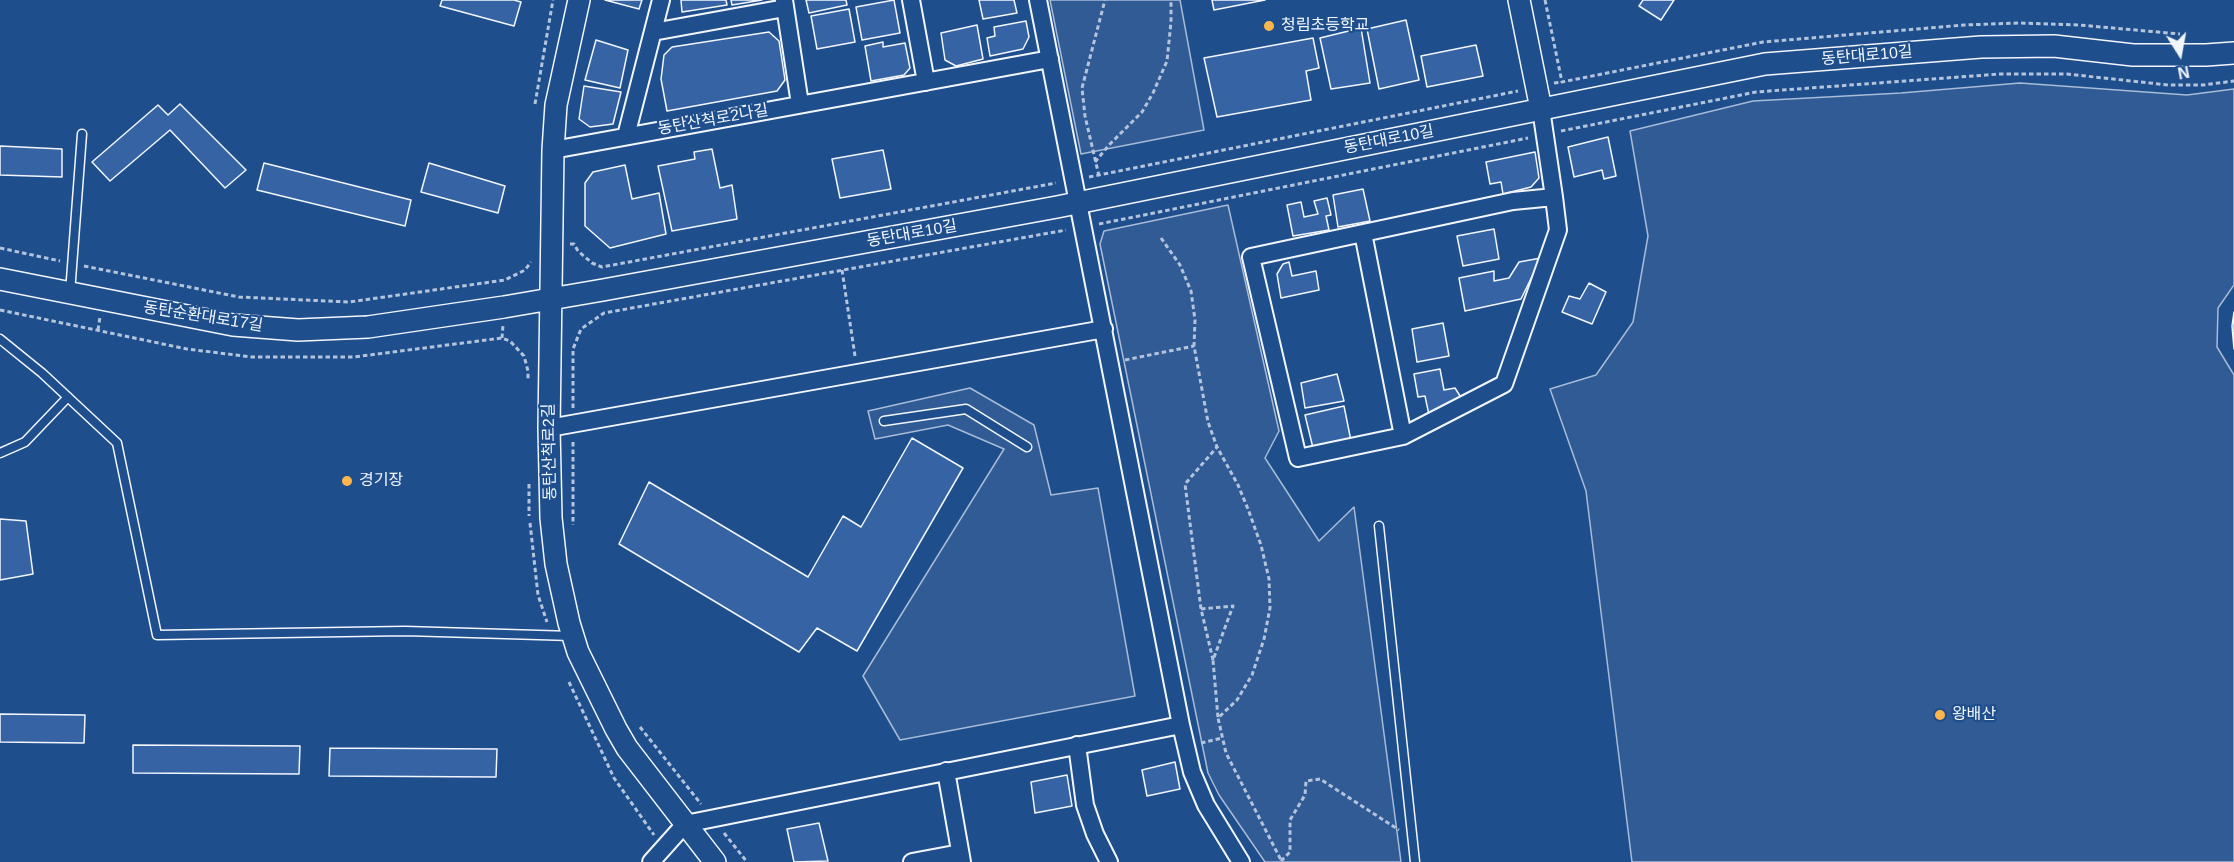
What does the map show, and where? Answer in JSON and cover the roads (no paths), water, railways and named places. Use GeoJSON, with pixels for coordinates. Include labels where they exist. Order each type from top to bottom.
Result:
{"type":"FeatureCollection","features":[{"type":"Feature","properties":{"kind":"street","name":"동탄산척로2길"},"geometry":{"type":"LineString","coordinates":[[579,0],[556,105],[554,150],[549,428],[551,518],[560,585],[573,636],[599,696],[627,748],[715,862]]}},
{"type":"Feature","properties":{"kind":"street"},"geometry":{"type":"LineString","coordinates":[[626,136],[661,0]]}},
{"type":"Feature","properties":{"kind":"street"},"geometry":{"type":"LineString","coordinates":[[911,0],[926,82]]}},
{"type":"Feature","properties":{"kind":"street"},"geometry":{"type":"LineString","coordinates":[[1038,0],[1192,772],[1206,805],[1241,862]]}},
{"type":"Feature","properties":{"kind":"street"},"geometry":{"type":"LineString","coordinates":[[1519,0],[1541,109],[1554,197],[1558,230],[1504,384],[1404,436],[1298,458],[1251,257],[1513,201],[1554,197]]}},
{"type":"Feature","properties":{"kind":"street"},"geometry":{"type":"LineString","coordinates":[[653,32],[785,4],[800,104]]}},
{"type":"Feature","properties":{"kind":"street","name":"동탄대로10길"},"geometry":{"type":"LineString","coordinates":[[550,299],[1079,203],[1765,64],[1981,47],[2054,46],[2133,55],[2234,53]]}},
{"type":"Feature","properties":{"kind":"street","name":"동탄산척로2나길"},"geometry":{"type":"LineString","coordinates":[[554,150],[1050,59]]}},
{"type":"Feature","properties":{"kind":"street"},"geometry":{"type":"LineString","coordinates":[[1363,233],[1404,436]]}},
{"type":"Feature","properties":{"kind":"street","name":"동탄순환대로17길"},"geometry":{"type":"LineString","coordinates":[[0,279],[233,325],[298,330],[368,327],[550,299]]}},
{"type":"Feature","properties":{"kind":"street"},"geometry":{"type":"LineString","coordinates":[[549,428],[1104,329]]}},
{"type":"Feature","properties":{"kind":"street"},"geometry":{"type":"LineString","coordinates":[[651,862],[685,824],[1181,725]]}},
{"type":"Feature","properties":{"kind":"street"},"geometry":{"type":"LineString","coordinates":[[1077,746],[1085,805],[1095,834],[1109,862]]}},
{"type":"Feature","properties":{"kind":"street"},"geometry":{"type":"LineString","coordinates":[[912,862],[961,857],[946,771]]}},
{"type":"Feature","properties":{"kind":"lane"},"geometry":{"type":"LineString","coordinates":[[70,293],[82,134]]}},
{"type":"Feature","properties":{"kind":"lane"},"geometry":{"type":"LineString","coordinates":[[0,339],[42,373],[117,443],[157,635],[405,631],[573,636]]}},
{"type":"Feature","properties":{"kind":"lane"},"geometry":{"type":"LineString","coordinates":[[0,453],[25,442],[68,397]]}},
{"type":"Feature","properties":{"kind":"lane"},"geometry":{"type":"LineString","coordinates":[[884,421],[966,409],[1028,447]]}},
{"type":"Feature","properties":{"kind":"lane"},"geometry":{"type":"LineString","coordinates":[[1379,526],[1415,862]]}},
{"type":"Feature","properties":{"kind":"place","name":"청림초등학교"},"geometry":{"type":"Point","coordinates":[1269,26]}},
{"type":"Feature","properties":{"kind":"place","name":"경기장"},"geometry":{"type":"Point","coordinates":[347,481]}},
{"type":"Feature","properties":{"kind":"place","name":"왕배산"},"geometry":{"type":"Point","coordinates":[1940,715]}}]}
